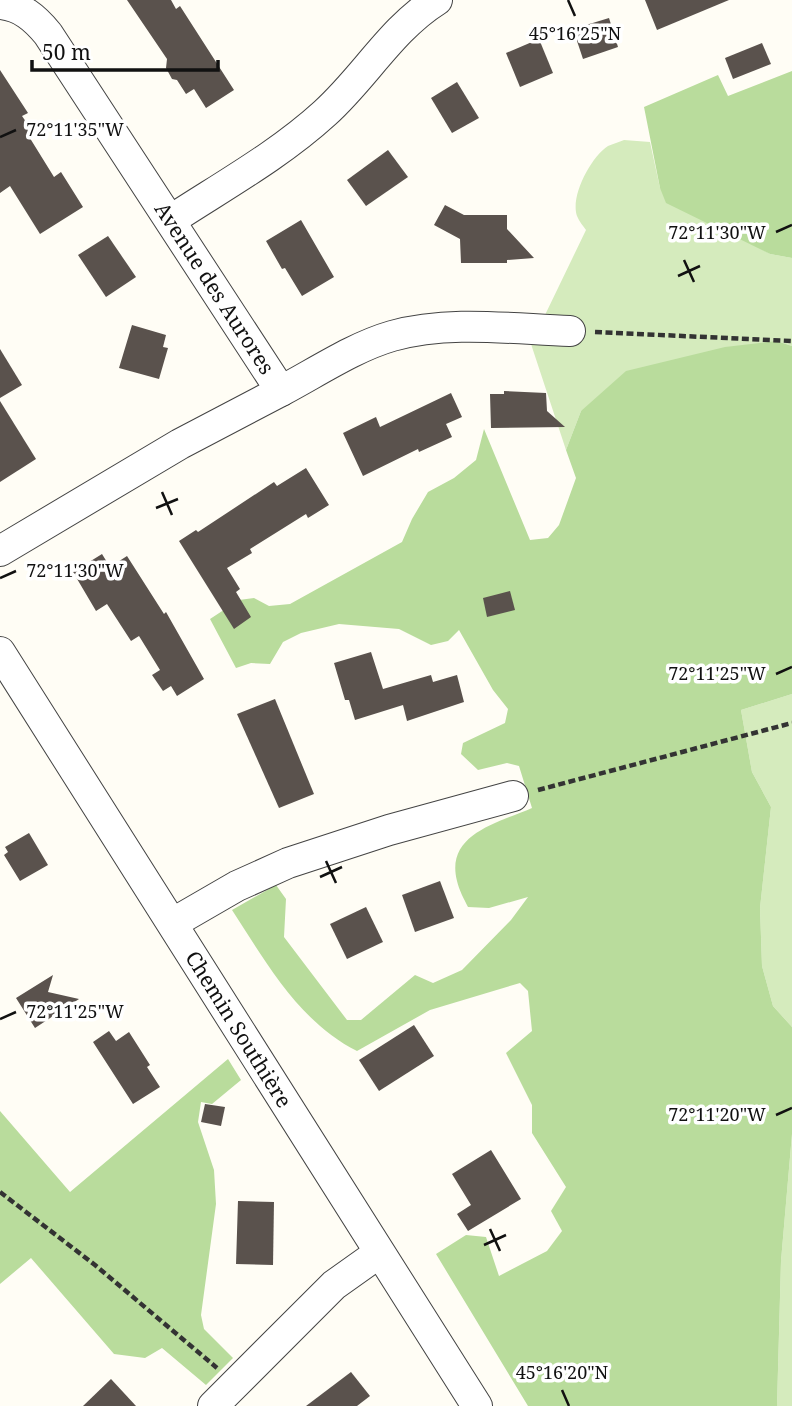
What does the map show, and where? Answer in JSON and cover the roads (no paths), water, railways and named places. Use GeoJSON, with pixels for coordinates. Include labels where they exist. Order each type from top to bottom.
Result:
{"type":"FeatureCollection","features":[{"type":"Feature","properties":{"kind":"street"},"geometry":{"type":"LineString","coordinates":[[171,219],[306,130],[346,92],[406,23],[438,0]]}},
{"type":"Feature","properties":{"kind":"street","name":"Avenue des Aurores"},"geometry":{"type":"LineString","coordinates":[[0,4],[22,10],[37,20],[48,34],[281,391],[170,450],[0,551]]}},
{"type":"Feature","properties":{"kind":"street"},"geometry":{"type":"LineString","coordinates":[[281,391],[370,344],[410,331],[453,328],[570,331]]}},
{"type":"Feature","properties":{"kind":"street","name":"Chemin Southière"},"geometry":{"type":"LineString","coordinates":[[0,652],[477,1406]]}},
{"type":"Feature","properties":{"kind":"street"},"geometry":{"type":"LineString","coordinates":[[173,923],[237,886],[288,863],[389,830],[513,796]]}},
{"type":"Feature","properties":{"kind":"street"},"geometry":{"type":"LineString","coordinates":[[213,1406],[334,1285],[379,1253]]}}]}
